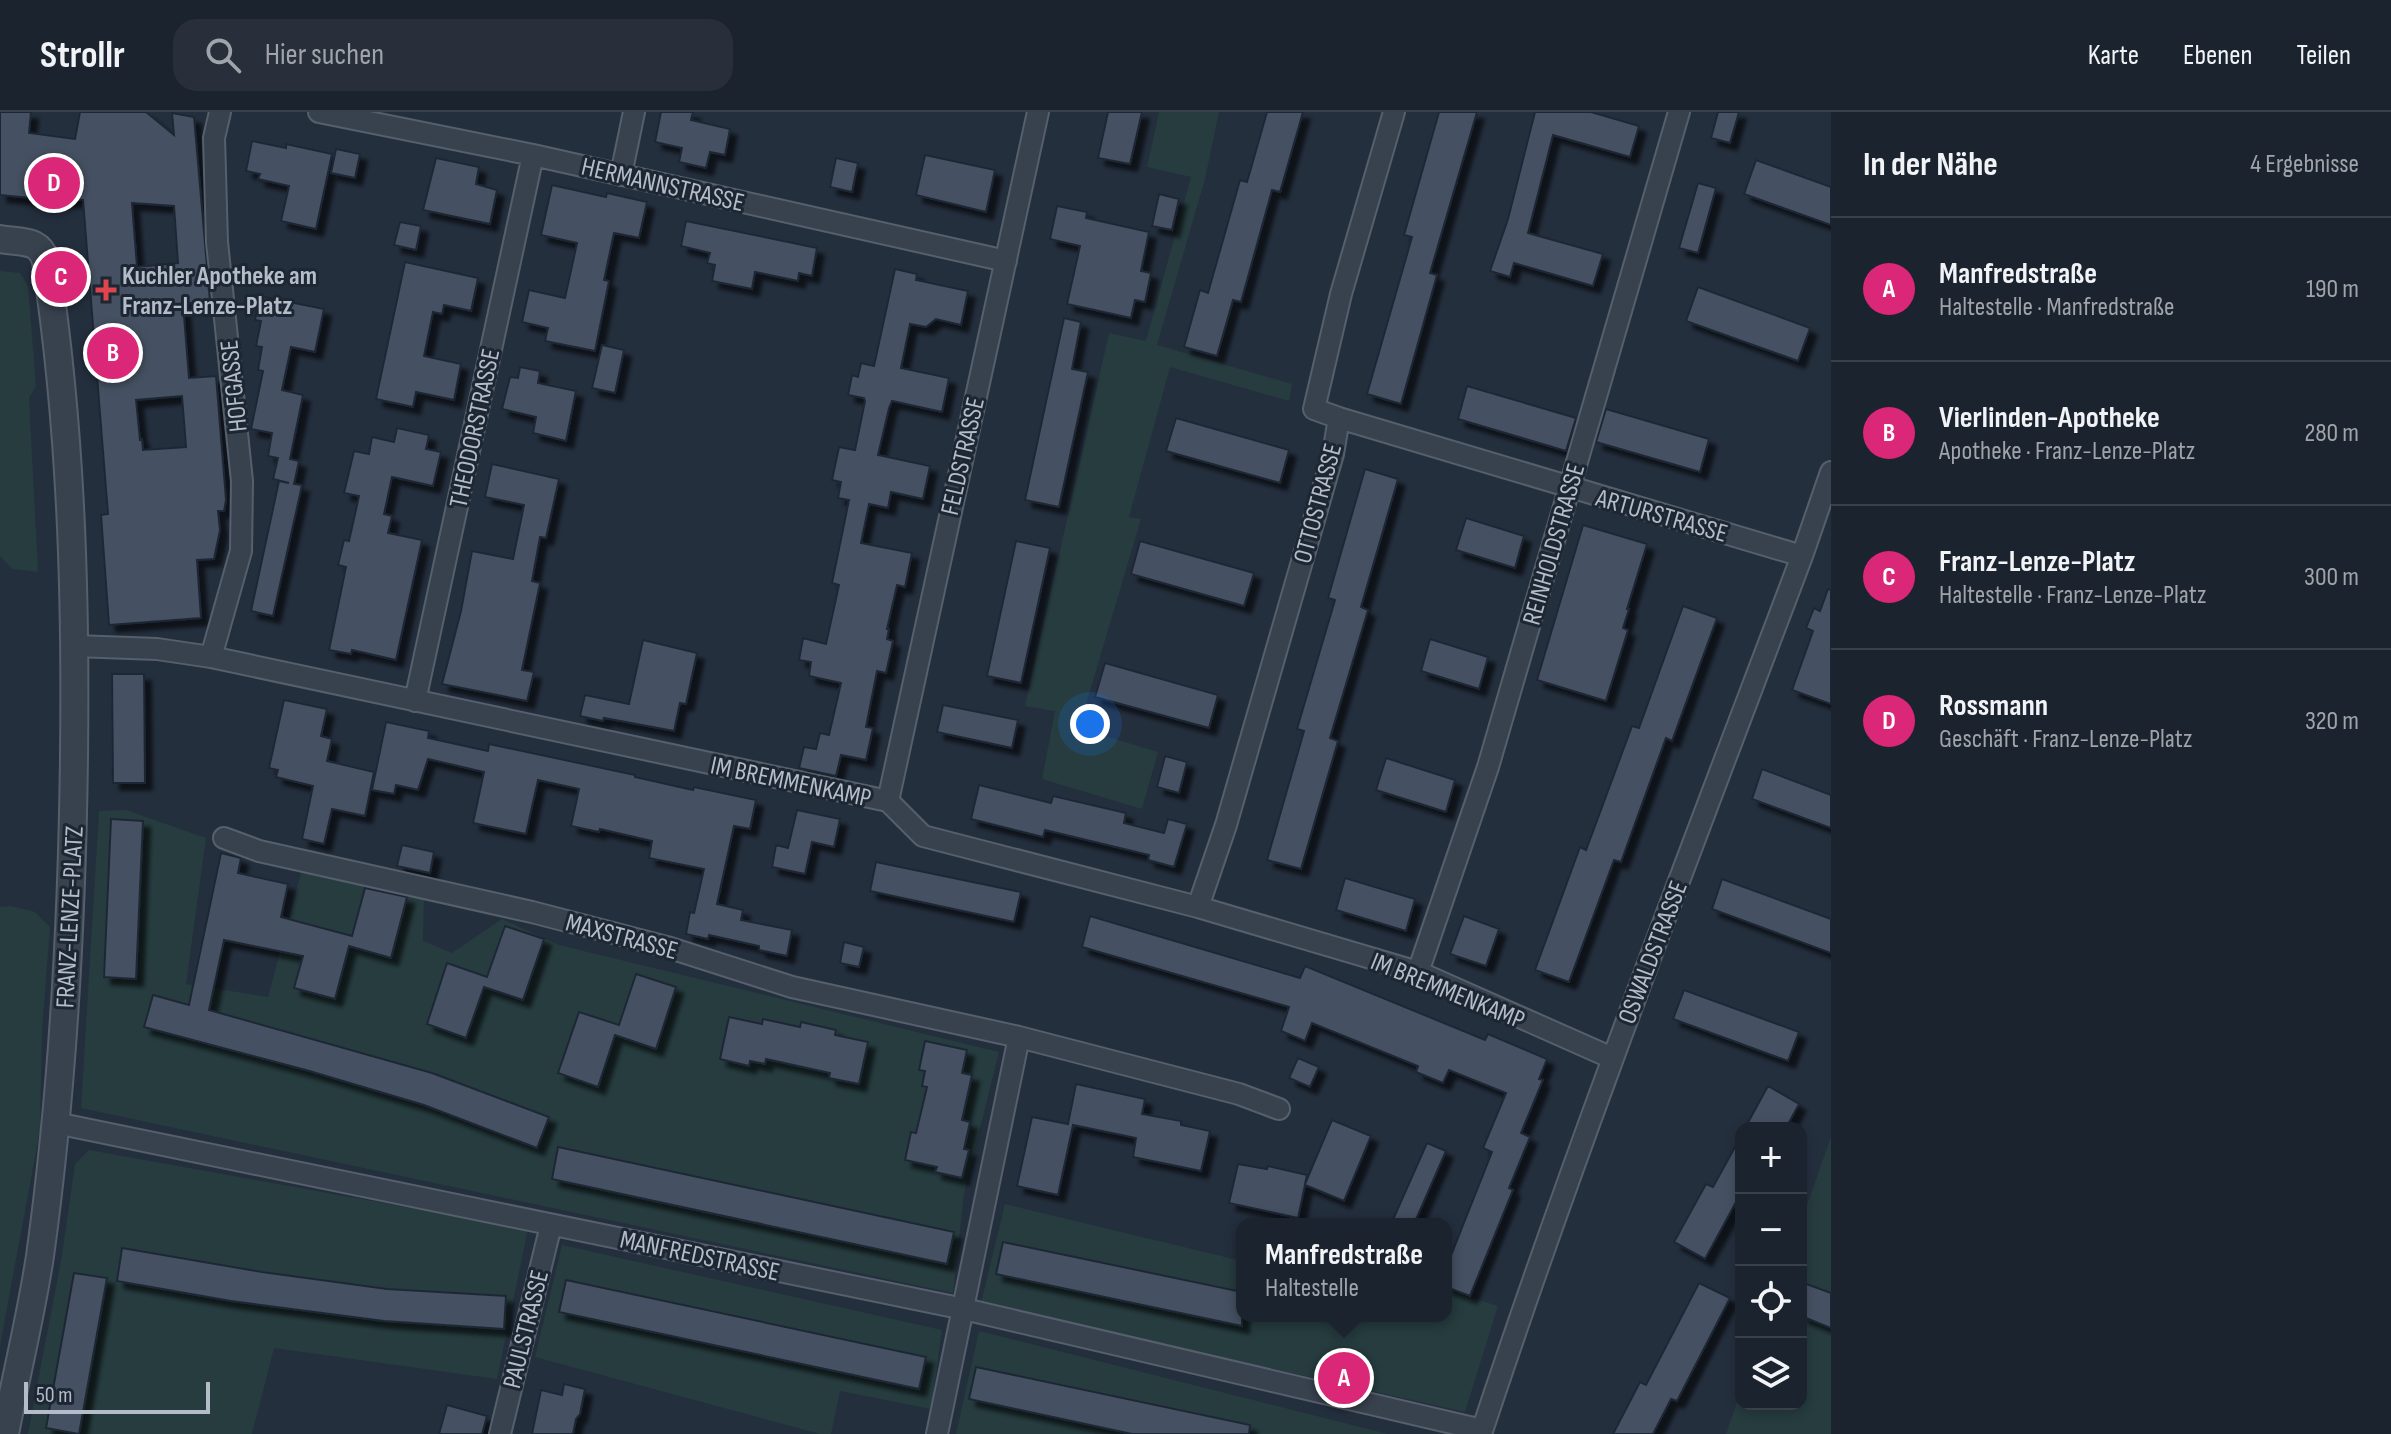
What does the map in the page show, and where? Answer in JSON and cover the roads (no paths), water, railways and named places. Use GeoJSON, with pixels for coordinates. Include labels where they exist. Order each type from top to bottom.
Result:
{"type":"FeatureCollection","features":[{"type":"Feature","properties":{"kind":"street","name":"HOFGASSE"},"geometry":{"type":"LineString","coordinates":[[211,657],[241,551],[242,481],[217,242],[214,138],[220,112]]}},
{"type":"Feature","properties":{"kind":"street","name":"HERMANNSTRASSE"},"geometry":{"type":"LineString","coordinates":[[319,112],[533,155],[1006,261]]}},
{"type":"Feature","properties":{"kind":"street"},"geometry":{"type":"LineString","coordinates":[[621,175],[634,112]]}},
{"type":"Feature","properties":{"kind":"street","name":"FELDSTRASSE"},"geometry":{"type":"LineString","coordinates":[[888,801],[1038,112]]}},
{"type":"Feature","properties":{"kind":"street","name":"OTTOSTRASSE"},"geometry":{"type":"LineString","coordinates":[[1198,907],[1230,813],[1333,454],[1339,418],[1314,409],[1341,294],[1394,112]]}},
{"type":"Feature","properties":{"kind":"street","name":"REINHOLDSTRASSE"},"geometry":{"type":"LineString","coordinates":[[1418,972],[1488,767],[1679,112]]}},
{"type":"Feature","properties":{"kind":"street","name":"THEODORSTRASSE"},"geometry":{"type":"LineString","coordinates":[[415,701],[533,155]]}},
{"type":"Feature","properties":{"kind":"street","name":"FRANZ-LENZE-PLATZ"},"geometry":{"type":"LineString","coordinates":[[0,239],[35,244],[46,262],[63,394],[75,646],[72,904],[56,1123],[39,1259],[5,1434]]}},
{"type":"Feature","properties":{"kind":"street","name":"ARTURSTRASSE"},"geometry":{"type":"LineString","coordinates":[[1339,418],[1802,556]]}},
{"type":"Feature","properties":{"kind":"street","name":"OSWALDSTRASSE"},"geometry":{"type":"LineString","coordinates":[[1482,1432],[1518,1318],[1612,1058],[1831,472]]}},
{"type":"Feature","properties":{"kind":"street","name":"IM BREMMENKAMP"},"geometry":{"type":"LineString","coordinates":[[75,646],[157,649],[211,657],[888,801],[923,836],[1198,907],[1418,972],[1612,1058]]}},
{"type":"Feature","properties":{"kind":"street","name":"MAXSTRASSE"},"geometry":{"type":"LineString","coordinates":[[224,838],[259,851],[378,876],[667,947],[792,987],[1019,1037],[1239,1094],[1279,1109]]}},
{"type":"Feature","properties":{"kind":"street"},"geometry":{"type":"LineString","coordinates":[[937,1434],[1019,1037]]}},
{"type":"Feature","properties":{"kind":"street","name":"MANFREDSTRASSE"},"geometry":{"type":"LineString","coordinates":[[56,1123],[964,1309],[1482,1432]]}},
{"type":"Feature","properties":{"kind":"street","name":"PAULSTRASSE"},"geometry":{"type":"LineString","coordinates":[[500,1434],[551,1225]]}},
{"type":"Feature","properties":{"kind":"place","name":"Rossmann"},"geometry":{"type":"Point","coordinates":[54,183]}},
{"type":"Feature","properties":{"kind":"place","name":"Franz-Lenze-Platz"},"geometry":{"type":"Point","coordinates":[61,277]}},
{"type":"Feature","properties":{"kind":"place","name":"Kuchler Apotheke am Franz-Lenze-Platz"},"geometry":{"type":"Point","coordinates":[106,290]}},
{"type":"Feature","properties":{"kind":"place","name":"Vierlinden-Apotheke"},"geometry":{"type":"Point","coordinates":[113,353]}},
{"type":"Feature","properties":{"kind":"place","name":"Manfredstraße"},"geometry":{"type":"Point","coordinates":[1344,1378]}}]}
